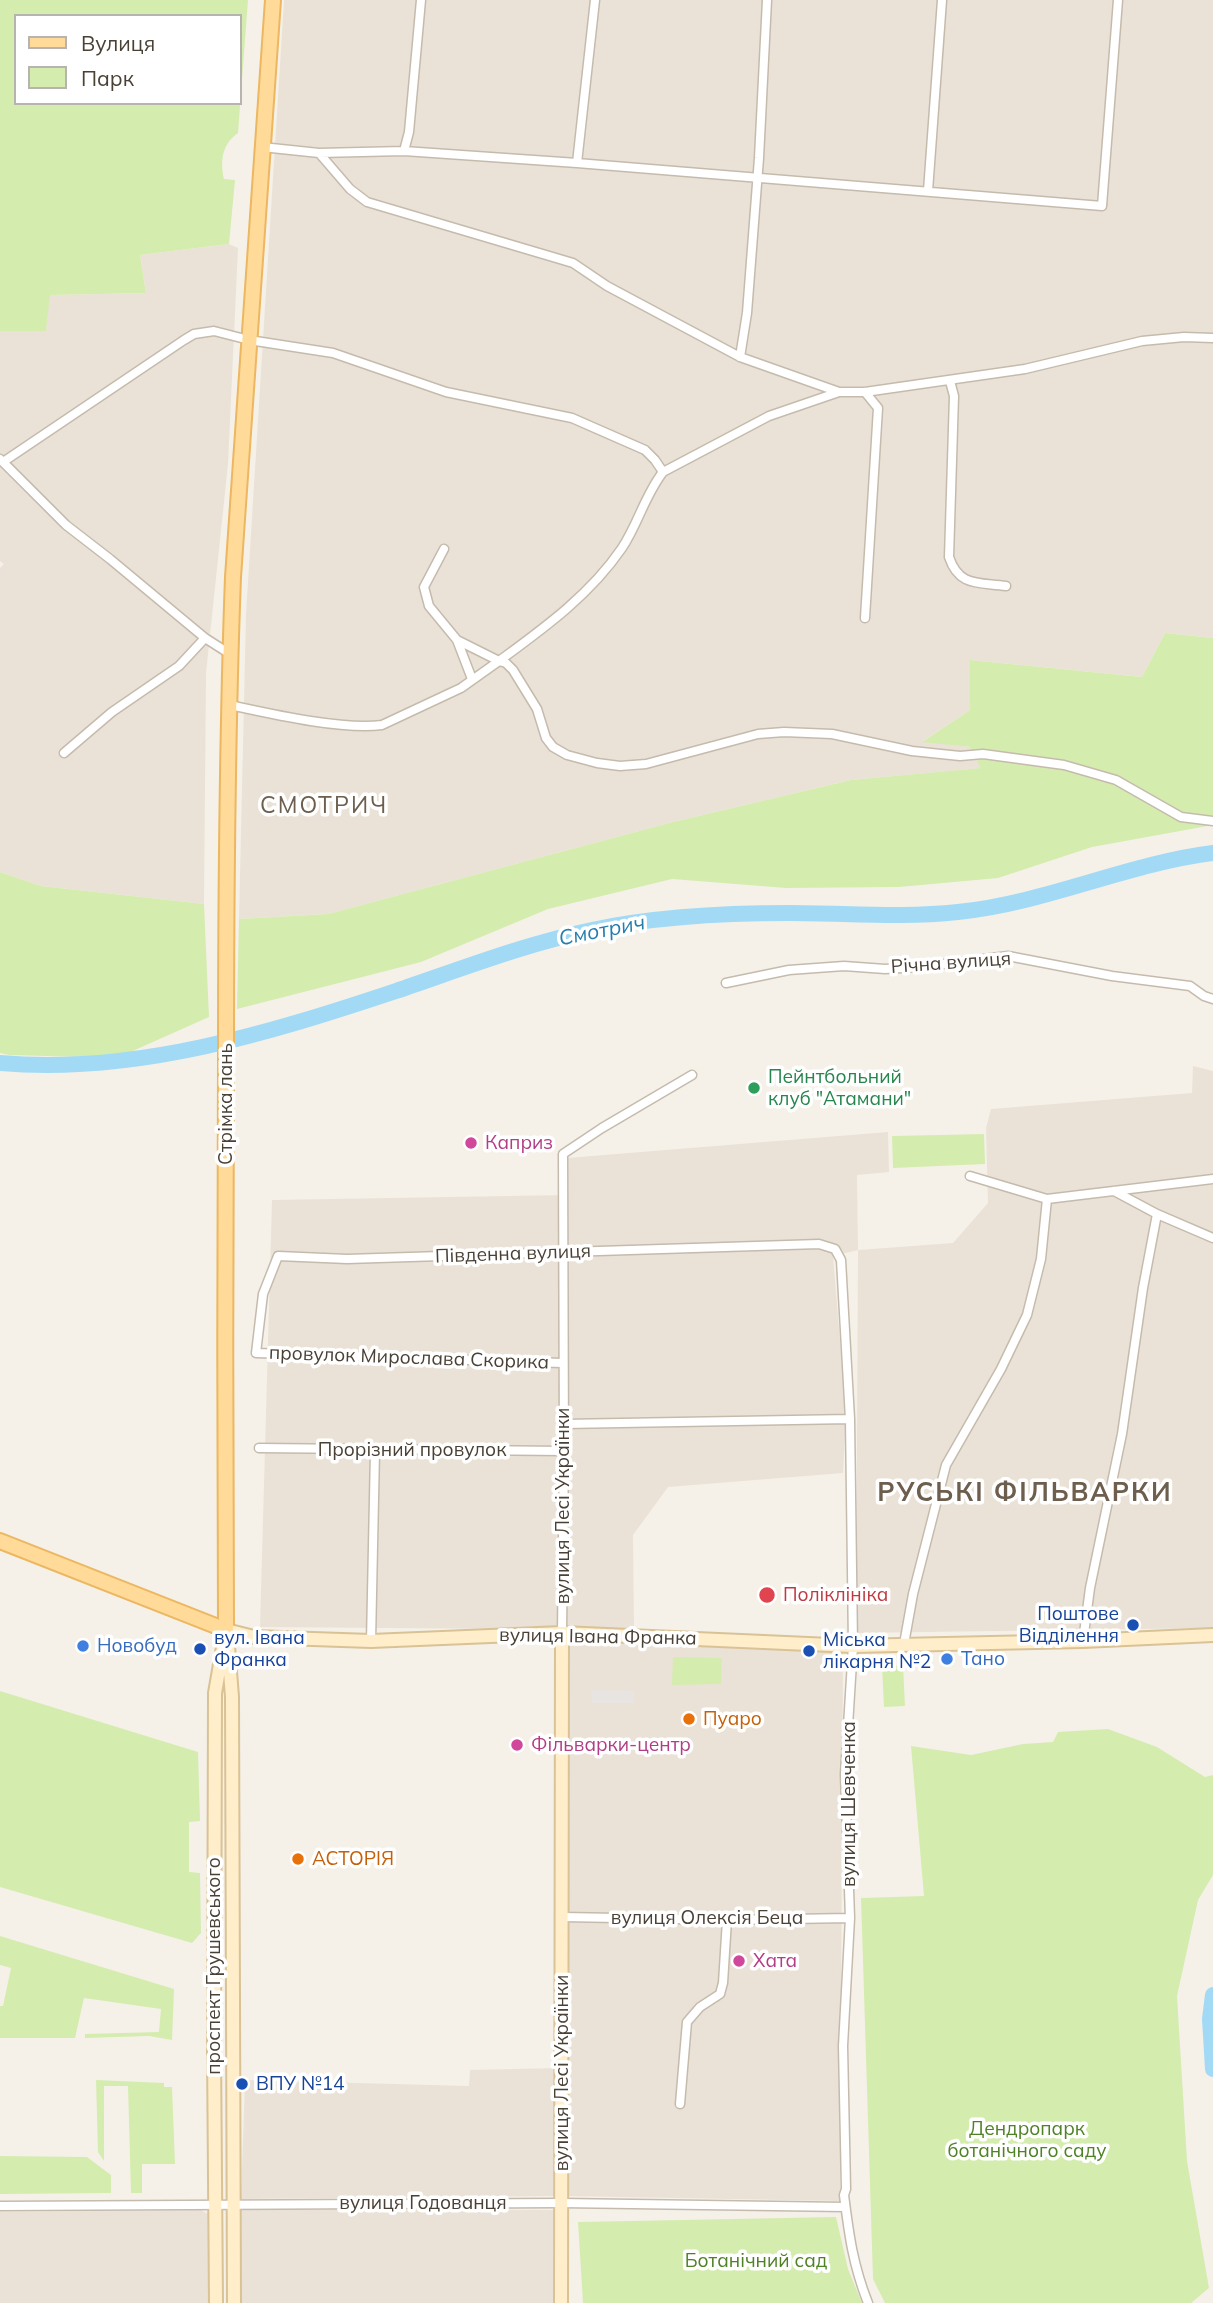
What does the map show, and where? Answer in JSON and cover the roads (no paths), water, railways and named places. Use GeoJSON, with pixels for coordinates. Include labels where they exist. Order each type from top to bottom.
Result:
{"type":"FeatureCollection","features":[{"type":"Feature","properties":{"kind":"main road","name":"Стрімка лань"},"geometry":{"type":"LineString","coordinates":[[225,1363],[230,654],[273,0]]}},
{"type":"Feature","properties":{"kind":"main road","name":"проспект Грушевського"},"geometry":{"type":"LineString","coordinates":[[225,1363],[226,1630]]}},
{"type":"Feature","properties":{"kind":"main road","name":"вулиця Івана Франка"},"geometry":{"type":"LineString","coordinates":[[0,1541],[226,1630]]}},
{"type":"Feature","properties":{"kind":"street"},"geometry":{"type":"LineString","coordinates":[[404,151],[409,132],[421,0]]}},
{"type":"Feature","properties":{"kind":"street"},"geometry":{"type":"LineString","coordinates":[[577,163],[595,0]]}},
{"type":"Feature","properties":{"kind":"street"},"geometry":{"type":"LineString","coordinates":[[740,357],[747,313],[767,0]]}},
{"type":"Feature","properties":{"kind":"street"},"geometry":{"type":"LineString","coordinates":[[928,191],[942,0]]}},
{"type":"Feature","properties":{"kind":"street"},"geometry":{"type":"LineString","coordinates":[[262,147],[319,153],[404,151],[577,163],[1102,206],[1118,0]]}},
{"type":"Feature","properties":{"kind":"street"},"geometry":{"type":"LineString","coordinates":[[319,153],[350,189],[367,202],[573,263],[607,286],[740,357],[839,392]]}},
{"type":"Feature","properties":{"kind":"street"},"geometry":{"type":"LineString","coordinates":[[230,654],[205,638],[66,525],[2,461],[194,334],[214,331],[249,340],[333,353],[446,393],[572,418],[645,450],[663,472]]}},
{"type":"Feature","properties":{"kind":"street"},"geometry":{"type":"LineString","coordinates":[[230,705],[278,715],[372,726],[397,719],[425,703],[461,688],[563,614],[608,566],[629,537],[654,483],[663,472],[769,416],[839,392],[865,392],[1025,369],[1142,341],[1184,337],[1213,338]]}},
{"type":"Feature","properties":{"kind":"street"},"geometry":{"type":"LineString","coordinates":[[950,381],[954,396],[949,557],[954,572],[967,581],[1006,586]]}},
{"type":"Feature","properties":{"kind":"street"},"geometry":{"type":"LineString","coordinates":[[865,392],[878,408],[865,618]]}},
{"type":"Feature","properties":{"kind":"street"},"geometry":{"type":"LineString","coordinates":[[444,549],[424,587],[429,606],[457,640],[472,679]]}},
{"type":"Feature","properties":{"kind":"street"},"geometry":{"type":"LineString","coordinates":[[64,753],[112,712],[179,666],[205,638]]}},
{"type":"Feature","properties":{"kind":"street"},"geometry":{"type":"LineString","coordinates":[[457,640],[510,666],[537,709],[553,747],[568,755],[597,763],[620,766],[646,764],[758,734],[832,734],[912,751],[960,756],[983,754],[1064,765],[1116,780],[1181,817],[1213,821]]}},
{"type":"Feature","properties":{"kind":"street","name":"Річна вулиця"},"geometry":{"type":"LineString","coordinates":[[726,983],[789,970],[844,966],[885,969],[919,967],[1008,956],[1112,976],[1190,986],[1213,999]]}},
{"type":"Feature","properties":{"kind":"street","name":"вулиця Лесі Українки"},"geometry":{"type":"LineString","coordinates":[[561,2303],[563,1154],[692,1074]]}},
{"type":"Feature","properties":{"kind":"street"},"geometry":{"type":"LineString","coordinates":[[970,1177],[1047,1199],[1213,1179]]}},
{"type":"Feature","properties":{"kind":"street"},"geometry":{"type":"LineString","coordinates":[[1114,1191],[1157,1214],[1213,1238]]}},
{"type":"Feature","properties":{"kind":"street"},"geometry":{"type":"LineString","coordinates":[[904,1644],[913,1594],[946,1465],[1001,1369],[1027,1315],[1041,1259],[1047,1199]]}},
{"type":"Feature","properties":{"kind":"street"},"geometry":{"type":"LineString","coordinates":[[1083,1641],[1090,1588],[1122,1434],[1143,1288],[1157,1214]]}},
{"type":"Feature","properties":{"kind":"street","name":"Південна вулиця"},"geometry":{"type":"LineString","coordinates":[[256,1353],[263,1294],[278,1256],[347,1259],[819,1244],[835,1249],[841,1260]]}},
{"type":"Feature","properties":{"kind":"street","name":"вулиця Шевченка"},"geometry":{"type":"LineString","coordinates":[[841,1260],[850,1419],[852,1646],[845,1774],[850,1918],[843,2046],[845,2207],[848,2239],[868,2303]]}},
{"type":"Feature","properties":{"kind":"street","name":"провулок Мирослава Скорика"},"geometry":{"type":"LineString","coordinates":[[256,1353],[562,1363]]}},
{"type":"Feature","properties":{"kind":"street"},"geometry":{"type":"LineString","coordinates":[[564,1424],[850,1419]]}},
{"type":"Feature","properties":{"kind":"street","name":"Прорізний провулок"},"geometry":{"type":"LineString","coordinates":[[259,1448],[564,1451]]}},
{"type":"Feature","properties":{"kind":"street"},"geometry":{"type":"LineString","coordinates":[[371,1641],[375,1451]]}},
{"type":"Feature","properties":{"kind":"street","name":"вулиця Івана Франка"},"geometry":{"type":"LineString","coordinates":[[226,1630],[254,1637],[371,1641],[562,1633],[852,1646],[1213,1635]]}},
{"type":"Feature","properties":{"kind":"street","name":"проспект Грушевського"},"geometry":{"type":"LineString","coordinates":[[226,1630],[232,1697],[234,2303]]}},
{"type":"Feature","properties":{"kind":"street","name":"проспект Грушевського"},"geometry":{"type":"LineString","coordinates":[[216,2303],[215,1693],[226,1630]]}},
{"type":"Feature","properties":{"kind":"street","name":"вулиця Олексія Беца"},"geometry":{"type":"LineString","coordinates":[[563,1917],[727,1920],[850,1918]]}},
{"type":"Feature","properties":{"kind":"street"},"geometry":{"type":"LineString","coordinates":[[680,2104],[687,2022],[700,2007],[720,1994],[727,1920]]}},
{"type":"Feature","properties":{"kind":"street","name":"вулиця Годованця"},"geometry":{"type":"LineString","coordinates":[[0,2206],[561,2203],[845,2207]]}},
{"type":"Feature","properties":{"kind":"waterway","name":"Смотрич"},"geometry":{"type":"LineString","coordinates":[[0,1063],[101,1063],[201,1047],[300,1022],[542,942],[616,925],[666,918],[740,914],[895,915],[958,912],[1023,901],[1149,866],[1213,853]]}},
{"type":"Feature","properties":{"kind":"waterway","name":"Смотрич"},"geometry":{"type":"LineString","coordinates":[[1213,1995],[1210,2019],[1213,2069]]}},
{"type":"Feature","properties":{"kind":"place","name":"Пейнтбольний клуб \"Атамани\""},"geometry":{"type":"Point","coordinates":[754,1088]}},
{"type":"Feature","properties":{"kind":"place","name":"Каприз"},"geometry":{"type":"Point","coordinates":[471,1143]}},
{"type":"Feature","properties":{"kind":"place","name":"Поліклініка"},"geometry":{"type":"Point","coordinates":[767,1595]}},
{"type":"Feature","properties":{"kind":"place","name":"Поштове Відділення"},"geometry":{"type":"Point","coordinates":[1133,1625]}},
{"type":"Feature","properties":{"kind":"place","name":"Новобуд"},"geometry":{"type":"Point","coordinates":[83,1646]}},
{"type":"Feature","properties":{"kind":"place","name":"вул. Івана Франка"},"geometry":{"type":"Point","coordinates":[200,1649]}},
{"type":"Feature","properties":{"kind":"place","name":"Міська лікарня №2"},"geometry":{"type":"Point","coordinates":[809,1651]}},
{"type":"Feature","properties":{"kind":"place","name":"Тано"},"geometry":{"type":"Point","coordinates":[947,1659]}},
{"type":"Feature","properties":{"kind":"place","name":"Пуаро"},"geometry":{"type":"Point","coordinates":[689,1719]}},
{"type":"Feature","properties":{"kind":"place","name":"Фільварки-центр"},"geometry":{"type":"Point","coordinates":[517,1745]}},
{"type":"Feature","properties":{"kind":"place","name":"АСТОРІЯ"},"geometry":{"type":"Point","coordinates":[298,1859]}},
{"type":"Feature","properties":{"kind":"place","name":"Хата"},"geometry":{"type":"Point","coordinates":[739,1961]}},
{"type":"Feature","properties":{"kind":"place","name":"ВПУ №14"},"geometry":{"type":"Point","coordinates":[242,2084]}},
{"type":"Feature","properties":{"kind":"district","name":"СМОТРИЧ"},"geometry":{"type":"Point","coordinates":[324,806]}},
{"type":"Feature","properties":{"kind":"district","name":"РУСЬКІ ФІЛЬВАРКИ"},"geometry":{"type":"Point","coordinates":[1025,1493]}},
{"type":"Feature","properties":{"kind":"park label","name":"Дендропарк ботанічного саду"},"geometry":{"type":"Point","coordinates":[1027,2140]}},
{"type":"Feature","properties":{"kind":"park label","name":"Ботанічний сад"},"geometry":{"type":"Point","coordinates":[756,2261]}}]}
